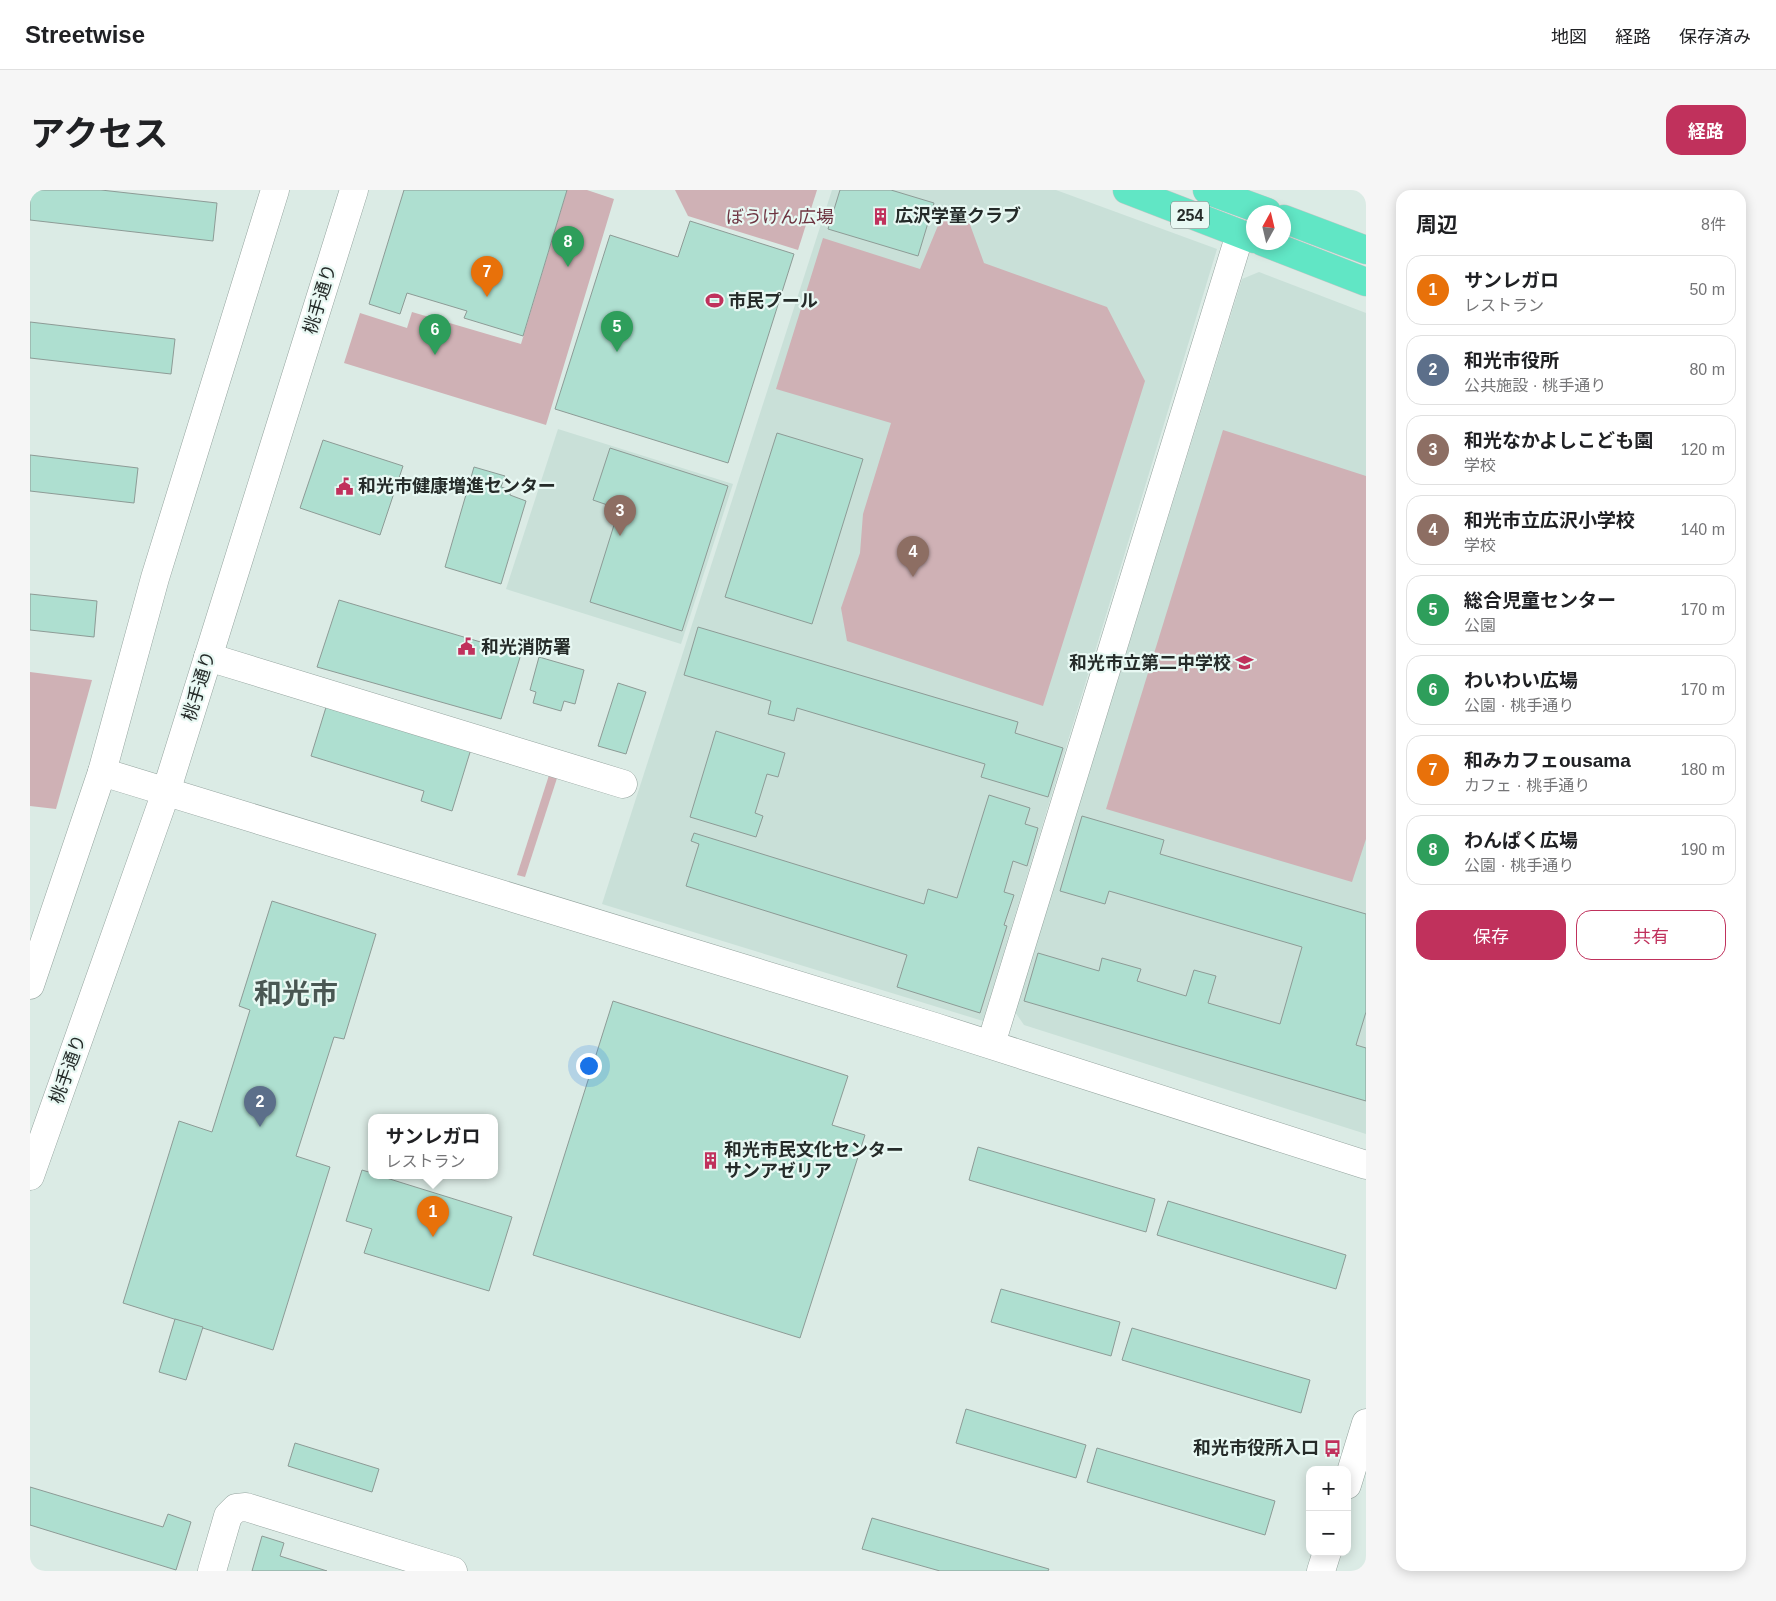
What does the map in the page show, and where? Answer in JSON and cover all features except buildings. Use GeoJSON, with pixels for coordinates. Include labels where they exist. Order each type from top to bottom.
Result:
{"type":"FeatureCollection","features":[{"type":"Feature","properties":{"kind":"highway","name":"254"},"geometry":{"type":"LineString","coordinates":[[1127,190],[1246,236]]}},
{"type":"Feature","properties":{"kind":"highway","name":"254"},"geometry":{"type":"LineString","coordinates":[[1208,190],[1248,205]]}},
{"type":"Feature","properties":{"kind":"highway"},"geometry":{"type":"LineString","coordinates":[[1291,222],[1366,250]]}},
{"type":"Feature","properties":{"kind":"highway","name":"254"},"geometry":{"type":"LineString","coordinates":[[1283,250],[1366,282]]}},
{"type":"Feature","properties":{"kind":"street"},"geometry":{"type":"LineString","coordinates":[[30,985],[102,772],[155,578],[275,190]]}},
{"type":"Feature","properties":{"kind":"street","name":"桃手通り"},"geometry":{"type":"LineString","coordinates":[[30,1176],[166,792],[354,190]]}},
{"type":"Feature","properties":{"kind":"street"},"geometry":{"type":"LineString","coordinates":[[991,1044],[1248,250]]}},
{"type":"Feature","properties":{"kind":"street"},"geometry":{"type":"LineString","coordinates":[[208,657],[623,784]]}},
{"type":"Feature","properties":{"kind":"street"},"geometry":{"type":"LineString","coordinates":[[102,772],[991,1044],[1366,1166]]}},
{"type":"Feature","properties":{"kind":"street"},"geometry":{"type":"LineString","coordinates":[[1351,1472],[1366,1423]]}},
{"type":"Feature","properties":{"kind":"street"},"geometry":{"type":"LineString","coordinates":[[212,1571],[228,1516],[236,1508],[246,1507],[452,1571]]}},
{"type":"Feature","properties":{"kind":"street"},"geometry":{"type":"LineString","coordinates":[[1321,1571],[1326,1556]]}},
{"type":"Feature","properties":{"kind":"shaded area"},"geometry":{"type":"Polygon","coordinates":[[[832,190],[1056,190],[1217,249],[983,1021],[602,904],[832,190]]]}},
{"type":"Feature","properties":{"kind":"shaded area","name":"和光市立第二中学校"},"geometry":{"type":"Polygon","coordinates":[[[1259,272],[1366,313],[1366,1134],[1024,1025],[1015,1012],[1242,279],[1259,272]]]}},
{"type":"Feature","properties":{"kind":"shaded area"},"geometry":{"type":"Polygon","coordinates":[[[558,429],[733,484],[681,644],[506,589],[558,429]]]}},
{"type":"Feature","properties":{"kind":"green space"},"geometry":{"type":"Polygon","coordinates":[[[567,190],[587,190],[614,199],[546,425],[344,363],[360,313],[407,328],[412,312],[521,344],[567,190]]]}},
{"type":"Feature","properties":{"kind":"green space","name":"ぼうけん広場"},"geometry":{"type":"Polygon","coordinates":[[[675,190],[817,190],[798,250],[688,216],[675,190]]]}},
{"type":"Feature","properties":{"kind":"green space"},"geometry":{"type":"Polygon","coordinates":[[[944,211],[968,219],[984,263],[1107,307],[1145,381],[1043,706],[847,641],[841,608],[860,553],[863,514],[891,423],[776,389],[823,238],[920,269],[944,211]]]}},
{"type":"Feature","properties":{"kind":"green space"},"geometry":{"type":"Polygon","coordinates":[[[1223,430],[1366,476],[1366,839],[1352,882],[1106,809],[1223,430]]]}},
{"type":"Feature","properties":{"kind":"green space"},"geometry":{"type":"Polygon","coordinates":[[[30,672],[92,680],[56,809],[30,806],[30,672]]]}},
{"type":"Feature","properties":{"kind":"green space"},"geometry":{"type":"Polygon","coordinates":[[[550,772],[558,775],[525,877],[517,875],[550,772]]]}},
{"type":"Feature","properties":{"kind":"place","name":"広沢学童クラブ"},"geometry":{"type":"Point","coordinates":[881,216]}},
{"type":"Feature","properties":{"kind":"place","name":"わんぱく広場"},"geometry":{"type":"Point","coordinates":[568,267]}},
{"type":"Feature","properties":{"kind":"place","name":"和みカフェousama"},"geometry":{"type":"Point","coordinates":[487,297]}},
{"type":"Feature","properties":{"kind":"place","name":"市民プール"},"geometry":{"type":"Point","coordinates":[714,301]}},
{"type":"Feature","properties":{"kind":"place","name":"総合児童センター"},"geometry":{"type":"Point","coordinates":[617,352]}},
{"type":"Feature","properties":{"kind":"place","name":"わいわい広場"},"geometry":{"type":"Point","coordinates":[435,355]}},
{"type":"Feature","properties":{"kind":"place","name":"和光市健康増進センター"},"geometry":{"type":"Point","coordinates":[344,486]}},
{"type":"Feature","properties":{"kind":"place","name":"和光なかよしこども園"},"geometry":{"type":"Point","coordinates":[620,536]}},
{"type":"Feature","properties":{"kind":"place","name":"和光市立広沢小学校"},"geometry":{"type":"Point","coordinates":[913,577]}},
{"type":"Feature","properties":{"kind":"place","name":"和光消防署"},"geometry":{"type":"Point","coordinates":[467,647]}},
{"type":"Feature","properties":{"kind":"place","name":"和光市立第二中学校"},"geometry":{"type":"Point","coordinates":[1245,663]}},
{"type":"Feature","properties":{"kind":"place","name":"和光市役所"},"geometry":{"type":"Point","coordinates":[260,1127]}},
{"type":"Feature","properties":{"kind":"place","name":"和光市民文化センター サンアゼリア"},"geometry":{"type":"Point","coordinates":[710,1160]}},
{"type":"Feature","properties":{"kind":"place","name":"サンレガロ"},"geometry":{"type":"Point","coordinates":[433,1237]}},
{"type":"Feature","properties":{"kind":"place","name":"和光市役所入口"},"geometry":{"type":"Point","coordinates":[1333,1448]}},
{"type":"Feature","properties":{"kind":"district","name":"和光市"},"geometry":{"type":"Point","coordinates":[296,993]}}]}
